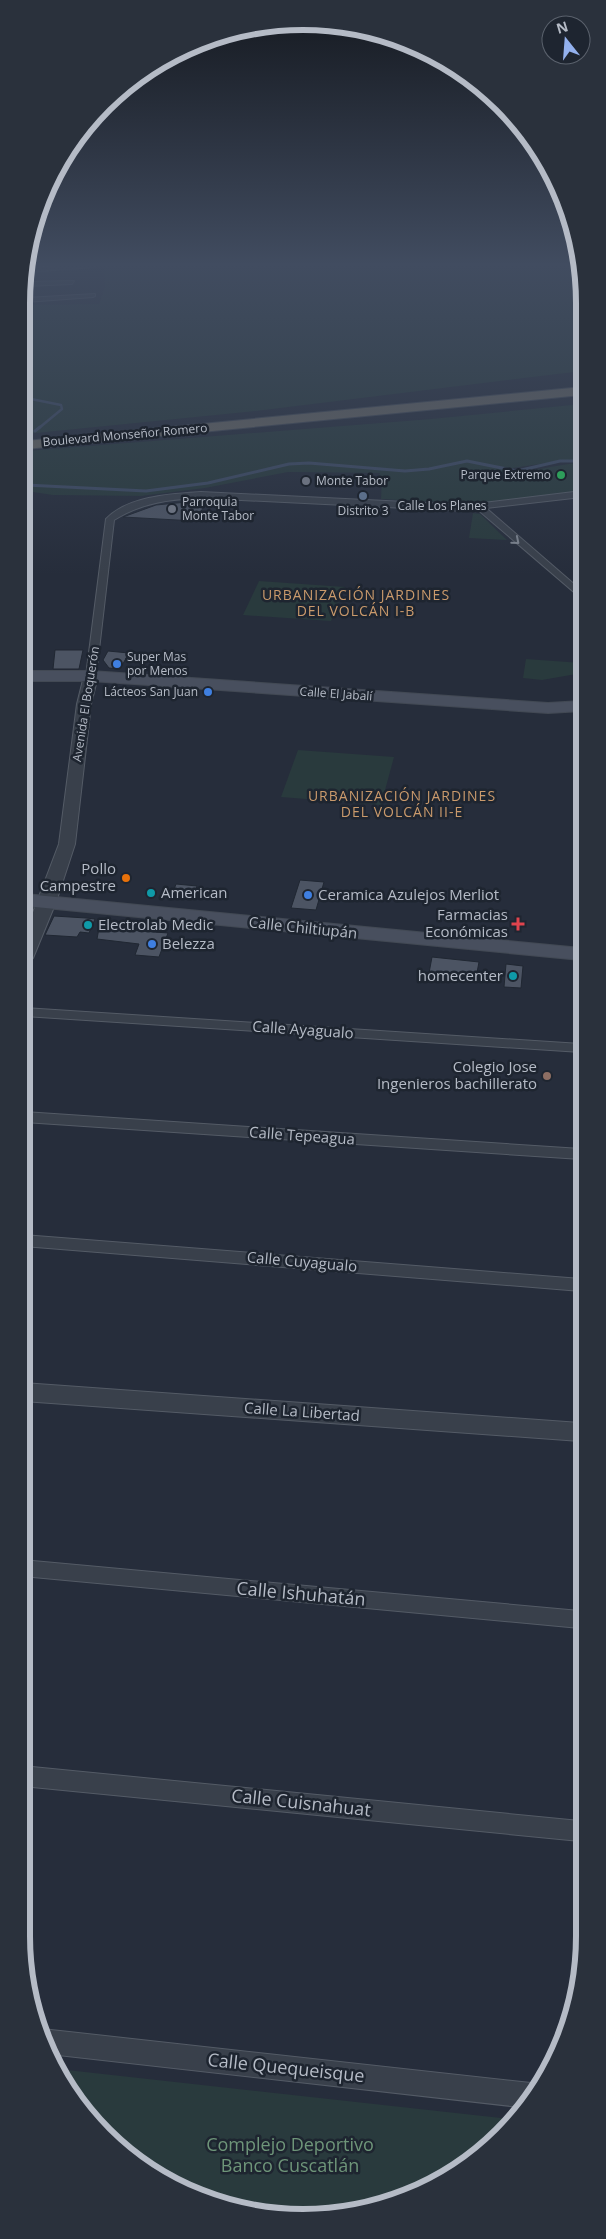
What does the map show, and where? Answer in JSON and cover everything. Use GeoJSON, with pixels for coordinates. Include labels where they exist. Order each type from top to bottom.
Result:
{"type":"FeatureCollection","features":[{"type":"Feature","properties":{"kind":"highway","name":"Boulevard Monseñor Romero"},"geometry":{"type":"LineString","coordinates":[[30,442],[101,431],[576,386]]}},
{"type":"Feature","properties":{"kind":"highway","name":"Boulevard Monseñor Romero"},"geometry":{"type":"LineString","coordinates":[[30,442],[472,403],[576,392]]}},
{"type":"Feature","properties":{"kind":"highway"},"geometry":{"type":"LineString","coordinates":[[101,431],[344,405],[434,393]]}},
{"type":"Feature","properties":{"kind":"highway"},"geometry":{"type":"LineString","coordinates":[[30,442],[309,425],[576,401]]}},
{"type":"Feature","properties":{"kind":"main road","name":"Calle El Jabalí"},"geometry":{"type":"LineString","coordinates":[[30,676],[91,676],[548,708],[576,706]]}},
{"type":"Feature","properties":{"kind":"main road","name":"Calle Chiltiupán"},"geometry":{"type":"LineString","coordinates":[[30,901],[576,954]]}},
{"type":"Feature","properties":{"kind":"street","name":"Calle Los Planes"},"geometry":{"type":"LineString","coordinates":[[181,496],[201,495],[369,505],[480,508],[576,495]]}},
{"type":"Feature","properties":{"kind":"street","name":"Avenida El Boquerón"},"geometry":{"type":"LineString","coordinates":[[30,943],[67,844],[84,704],[91,676],[110,519],[118,513],[140,504],[181,496]]}},
{"type":"Feature","properties":{"kind":"street"},"geometry":{"type":"LineString","coordinates":[[480,508],[576,591]]}},
{"type":"Feature","properties":{"kind":"street","name":"Calle Ayagualo"},"geometry":{"type":"LineString","coordinates":[[30,1012],[576,1048]]}},
{"type":"Feature","properties":{"kind":"street","name":"Calle Tepeagua"},"geometry":{"type":"LineString","coordinates":[[30,1117],[576,1154]]}},
{"type":"Feature","properties":{"kind":"street","name":"Calle Cuyagualo"},"geometry":{"type":"LineString","coordinates":[[30,1240],[576,1285]]}},
{"type":"Feature","properties":{"kind":"street","name":"Calle La Libertad"},"geometry":{"type":"LineString","coordinates":[[30,1393],[576,1432]]}},
{"type":"Feature","properties":{"kind":"street","name":"Calle Ishuhatán"},"geometry":{"type":"LineString","coordinates":[[30,1569],[576,1620]]}},
{"type":"Feature","properties":{"kind":"street","name":"Calle Cuisnahuat"},"geometry":{"type":"LineString","coordinates":[[30,1777],[576,1831]]}},
{"type":"Feature","properties":{"kind":"street","name":"Calle Quequeisque"},"geometry":{"type":"LineString","coordinates":[[52,2042],[525,2095]]}},
{"type":"Feature","properties":{"kind":"green space"},"geometry":{"type":"Polygon","coordinates":[[[30,366],[576,366],[576,372],[256,411],[30,434],[30,366]]]}},
{"type":"Feature","properties":{"kind":"green space"},"geometry":{"type":"Polygon","coordinates":[[[576,405],[576,461],[553,462],[506,469],[525,471],[576,464],[576,492],[478,504],[381,499],[382,478],[386,478],[379,475],[380,473],[288,472],[205,488],[141,496],[53,495],[30,492],[30,451],[431,419],[576,405]]]}},
{"type":"Feature","properties":{"kind":"green space"},"geometry":{"type":"Polygon","coordinates":[[[473,513],[480,514],[507,540],[469,538],[473,513]]]}},
{"type":"Feature","properties":{"kind":"green space"},"geometry":{"type":"Polygon","coordinates":[[[259,581],[345,587],[331,621],[243,615],[259,581]]]}},
{"type":"Feature","properties":{"kind":"green space"},"geometry":{"type":"Polygon","coordinates":[[[526,659],[576,663],[576,674],[542,680],[523,678],[526,659]]]}},
{"type":"Feature","properties":{"kind":"green space"},"geometry":{"type":"Polygon","coordinates":[[[298,750],[394,757],[381,805],[281,797],[298,750]]]}},
{"type":"Feature","properties":{"kind":"green space","name":"Complejo Deportivo Banco Cuscatlán"},"geometry":{"type":"Polygon","coordinates":[[[66,2070],[506,2119],[483,2141],[455,2163],[424,2181],[391,2195],[339,2207],[303,2209],[267,2207],[215,2195],[182,2181],[151,2163],[123,2141],[98,2116],[76,2088],[66,2070]]]}},
{"type":"Feature","properties":{"kind":"building","name":"Parroquia Monte Tabor"},"geometry":{"type":"Polygon","coordinates":[[[208,500],[195,521],[123,517],[156,505],[208,500]]]}},
{"type":"Feature","properties":{"kind":"building"},"geometry":{"type":"Polygon","coordinates":[[[55,650],[83,650],[79,669],[53,669],[55,650]]]}},
{"type":"Feature","properties":{"kind":"building"},"geometry":{"type":"Polygon","coordinates":[[[108,651],[129,653],[120,669],[109,668],[103,660],[108,651]]]}},
{"type":"Feature","properties":{"kind":"building","name":"Ceramica Azulejos Merliot"},"geometry":{"type":"Polygon","coordinates":[[[300,880],[324,882],[316,910],[291,908],[300,880]]]}},
{"type":"Feature","properties":{"kind":"building"},"geometry":{"type":"Polygon","coordinates":[[[176,884],[197,886],[192,900],[171,898],[176,884]]]}},
{"type":"Feature","properties":{"kind":"building"},"geometry":{"type":"Polygon","coordinates":[[[54,916],[95,919],[89,933],[80,932],[77,937],[45,935],[54,916]]]}},
{"type":"Feature","properties":{"kind":"building"},"geometry":{"type":"Polygon","coordinates":[[[115,927],[168,933],[159,957],[135,955],[139,944],[97,939],[99,928],[114,929],[115,927]]]}},
{"type":"Feature","properties":{"kind":"building"},"geometry":{"type":"Polygon","coordinates":[[[432,957],[479,962],[476,978],[429,973],[432,957]]]}},
{"type":"Feature","properties":{"kind":"building","name":"homecenter"},"geometry":{"type":"Polygon","coordinates":[[[506,964],[523,966],[521,988],[504,987],[506,964]]]}},
{"type":"Feature","properties":{"kind":"waterway"},"geometry":{"type":"LineString","coordinates":[[30,399],[61,405],[62,409],[39,428]]}},
{"type":"Feature","properties":{"kind":"waterway"},"geometry":{"type":"LineString","coordinates":[[35,431],[40,427]]}},
{"type":"Feature","properties":{"kind":"waterway"},"geometry":{"type":"LineString","coordinates":[[30,485],[146,491],[208,483],[289,464],[309,463],[405,471],[429,469],[467,461],[517,471],[560,461],[576,461]]}},
{"type":"Feature","properties":{"kind":"place","name":"Parque Extremo"},"geometry":{"type":"Point","coordinates":[561,475]}},
{"type":"Feature","properties":{"kind":"place","name":"Monte Tabor"},"geometry":{"type":"Point","coordinates":[306,481]}},
{"type":"Feature","properties":{"kind":"place","name":"Distrito 3"},"geometry":{"type":"Point","coordinates":[363,496]}},
{"type":"Feature","properties":{"kind":"place","name":"Parroquia Monte Tabor"},"geometry":{"type":"Point","coordinates":[172,509]}},
{"type":"Feature","properties":{"kind":"place","name":"Super Mas por Menos"},"geometry":{"type":"Point","coordinates":[117,664]}},
{"type":"Feature","properties":{"kind":"place","name":"Lácteos San Juan"},"geometry":{"type":"Point","coordinates":[208,692]}},
{"type":"Feature","properties":{"kind":"place","name":"Pollo Campestre"},"geometry":{"type":"Point","coordinates":[126,878]}},
{"type":"Feature","properties":{"kind":"place","name":"American"},"geometry":{"type":"Point","coordinates":[151,893]}},
{"type":"Feature","properties":{"kind":"place","name":"Ceramica Azulejos Merliot"},"geometry":{"type":"Point","coordinates":[308,895]}},
{"type":"Feature","properties":{"kind":"place","name":"Farmacias Económicas"},"geometry":{"type":"Point","coordinates":[518,924]}},
{"type":"Feature","properties":{"kind":"place","name":"Electrolab Medic"},"geometry":{"type":"Point","coordinates":[88,925]}},
{"type":"Feature","properties":{"kind":"place","name":"Belezza"},"geometry":{"type":"Point","coordinates":[152,944]}},
{"type":"Feature","properties":{"kind":"place","name":"homecenter"},"geometry":{"type":"Point","coordinates":[513,976]}},
{"type":"Feature","properties":{"kind":"place","name":"Colegio Jose Ingenieros bachillerato"},"geometry":{"type":"Point","coordinates":[547,1076]}},
{"type":"Feature","properties":{"kind":"district","name":"URBANIZACIÓN JARDINES DEL VOLCÁN I-B"},"geometry":{"type":"Point","coordinates":[356,604]}},
{"type":"Feature","properties":{"kind":"district","name":"URBANIZACIÓN JARDINES DEL VOLCÁN II-E"},"geometry":{"type":"Point","coordinates":[402,804]}}]}
